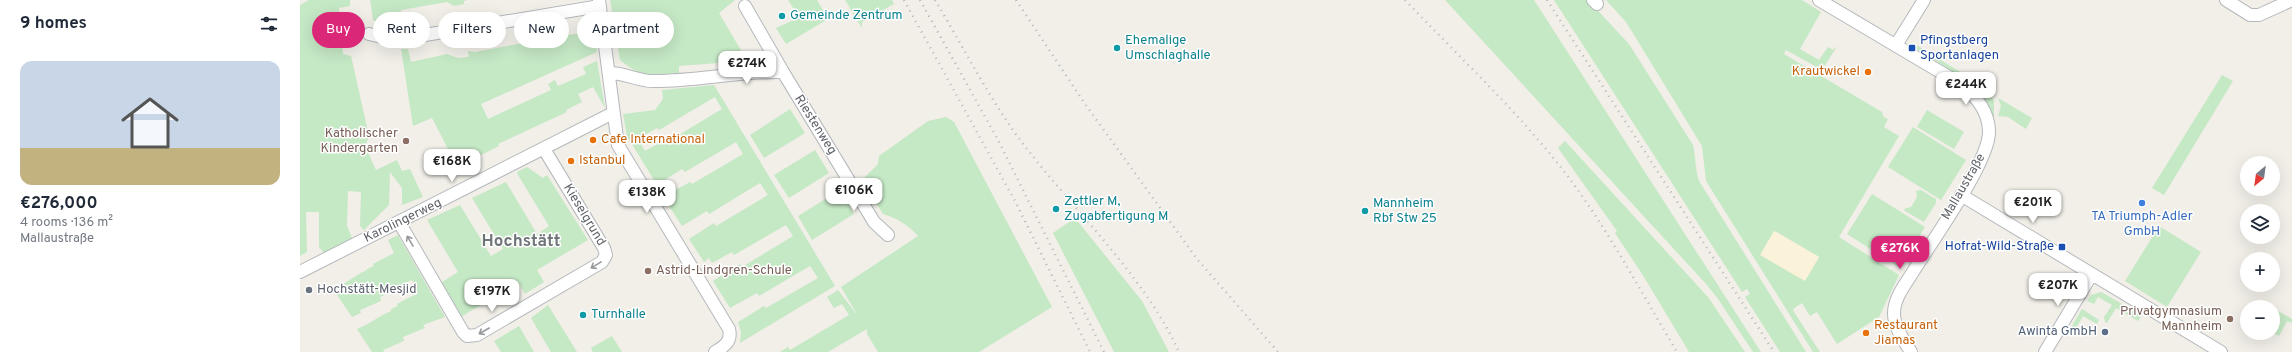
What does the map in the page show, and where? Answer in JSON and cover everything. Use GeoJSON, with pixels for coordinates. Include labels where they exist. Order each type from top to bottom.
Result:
{"type":"FeatureCollection","features":[{"type":"Feature","properties":{"kind":"street","name":"Mallaustraße"},"geometry":{"type":"LineString","coordinates":[[1819,0],[1967,89],[1984,113],[1989,131],[1985,151],[1961,195],[1916,267],[1895,306],[1894,316],[1897,328],[1911,352]]}},
{"type":"Feature","properties":{"kind":"street"},"geometry":{"type":"LineString","coordinates":[[1896,45],[1924,0]]}},
{"type":"Feature","properties":{"kind":"street"},"geometry":{"type":"LineString","coordinates":[[2226,0],[2250,15],[2259,15],[2292,0]]}},
{"type":"Feature","properties":{"kind":"street"},"geometry":{"type":"LineString","coordinates":[[369,34],[396,40],[600,3],[618,145],[729,329],[731,337],[727,343],[715,352]]}},
{"type":"Feature","properties":{"kind":"street","name":"Riestenweg"},"geometry":{"type":"LineString","coordinates":[[745,6],[874,222],[888,235]]}},
{"type":"Feature","properties":{"kind":"street"},"geometry":{"type":"LineString","coordinates":[[610,73],[620,73],[650,81],[763,72],[784,72]]}},
{"type":"Feature","properties":{"kind":"street","name":"Karolingerweg"},"geometry":{"type":"LineString","coordinates":[[300,272],[613,114]]}},
{"type":"Feature","properties":{"kind":"street","name":"Kieselgrund"},"geometry":{"type":"LineString","coordinates":[[399,222],[463,332],[467,336],[477,335],[602,262],[606,255],[604,248],[544,149]]}},
{"type":"Feature","properties":{"kind":"street"},"geometry":{"type":"LineString","coordinates":[[1961,195],[2216,351]]}},
{"type":"Feature","properties":{"kind":"street"},"geometry":{"type":"LineString","coordinates":[[2045,352],[2092,274]]}},
{"type":"Feature","properties":{"kind":"green space"},"geometry":{"type":"Polygon","coordinates":[[[309,0],[350,0],[350,6],[339,8],[339,12],[312,12],[312,48],[342,48],[343,54],[351,56],[369,136],[365,146],[376,170],[397,160],[402,171],[410,169],[423,197],[402,205],[402,188],[390,172],[389,205],[364,230],[360,226],[361,192],[348,191],[347,226],[352,238],[324,253],[319,247],[319,212],[306,212],[307,252],[300,256],[300,5],[309,0]]]}},
{"type":"Feature","properties":{"kind":"green space"},"geometry":{"type":"Polygon","coordinates":[[[370,0],[467,0],[464,1],[464,4],[454,6],[447,2],[401,10],[401,12],[373,12],[373,20],[370,0]]]}},
{"type":"Feature","properties":{"kind":"green space"},"geometry":{"type":"Polygon","coordinates":[[[610,0],[735,0],[719,13],[745,57],[745,61],[679,66],[679,73],[662,75],[648,75],[641,73],[620,60],[618,48],[674,48],[674,12],[612,12],[610,0]]]}},
{"type":"Feature","properties":{"kind":"green space"},"geometry":{"type":"Polygon","coordinates":[[[788,0],[817,0],[828,19],[786,44],[776,28],[796,19],[793,13],[795,11],[788,0]]]}},
{"type":"Feature","properties":{"kind":"green space"},"geometry":{"type":"Polygon","coordinates":[[[845,0],[892,0],[894,4],[862,22],[862,28],[845,0]]]}},
{"type":"Feature","properties":{"kind":"green space"},"geometry":{"type":"Polygon","coordinates":[[[1445,0],[1534,0],[1761,352],[1753,352],[1707,285],[1445,0]]]}},
{"type":"Feature","properties":{"kind":"green space"},"geometry":{"type":"Polygon","coordinates":[[[1554,0],[1588,0],[1629,44],[1693,145],[1699,181],[1806,352],[1780,352],[1745,297],[1750,294],[1747,289],[1742,292],[1554,0]]]}},
{"type":"Feature","properties":{"kind":"green space"},"geometry":{"type":"Polygon","coordinates":[[[1606,0],[1802,0],[1821,12],[1800,49],[1819,60],[1828,47],[1833,50],[1835,47],[1836,48],[1822,70],[1786,50],[1784,54],[1882,112],[1884,117],[1888,119],[1884,127],[1899,136],[1839,237],[1899,275],[1879,317],[1837,344],[1817,312],[1810,316],[1802,303],[1793,309],[1820,352],[1813,352],[1706,181],[1702,146],[1626,22],[1606,0]],[[1775,231],[1805,280],[1819,257],[1775,231]]]}},
{"type":"Feature","properties":{"kind":"green space"},"geometry":{"type":"Polygon","coordinates":[[[577,34],[577,48],[596,48],[597,52],[481,104],[488,119],[551,90],[548,84],[555,80],[558,86],[586,74],[583,67],[597,61],[605,108],[593,87],[578,94],[582,102],[566,110],[567,112],[498,144],[499,146],[467,162],[462,152],[441,162],[436,154],[448,149],[432,118],[413,126],[401,49],[408,49],[411,62],[447,54],[458,58],[469,57],[468,51],[475,52],[496,48],[506,48],[506,46],[514,45],[514,48],[569,48],[569,35],[577,34]]]}},
{"type":"Feature","properties":{"kind":"green space"},"geometry":{"type":"Polygon","coordinates":[[[1913,43],[1970,78],[1991,96],[1994,101],[1994,117],[1991,118],[1976,86],[1912,46],[1913,43]]]}},
{"type":"Feature","properties":{"kind":"green space"},"geometry":{"type":"Polygon","coordinates":[[[2222,75],[2233,81],[2164,195],[2152,188],[2222,75]]]}},
{"type":"Feature","properties":{"kind":"green space"},"geometry":{"type":"Polygon","coordinates":[[[714,85],[835,286],[740,343],[741,332],[738,322],[764,306],[766,308],[818,278],[810,266],[759,296],[757,293],[730,308],[713,281],[740,264],[742,267],[793,236],[786,225],[734,255],[732,252],[712,263],[709,258],[704,262],[689,239],[714,223],[716,226],[768,195],[760,183],[709,214],[707,211],[682,226],[663,197],[690,182],[692,184],[743,154],[736,142],[685,172],[682,169],[657,185],[627,136],[623,114],[655,110],[663,99],[662,90],[714,85]],[[715,97],[659,130],[657,128],[638,139],[645,151],[665,140],[667,142],[722,109],[715,97]]]}},
{"type":"Feature","properties":{"kind":"green space"},"geometry":{"type":"Polygon","coordinates":[[[1998,98],[2032,118],[2026,129],[2008,117],[1998,116],[2001,106],[1998,98]]]}},
{"type":"Feature","properties":{"kind":"green space"},"geometry":{"type":"Polygon","coordinates":[[[790,109],[805,133],[764,158],[750,135],[790,109]]]}},
{"type":"Feature","properties":{"kind":"green space"},"geometry":{"type":"Polygon","coordinates":[[[1927,110],[1964,132],[1954,149],[1917,127],[1927,110]]]}},
{"type":"Feature","properties":{"kind":"green space"},"geometry":{"type":"Polygon","coordinates":[[[946,117],[954,122],[1052,307],[979,352],[878,352],[867,334],[867,329],[828,352],[780,352],[788,347],[790,350],[849,315],[842,304],[834,308],[827,297],[838,290],[858,316],[841,287],[918,236],[902,222],[883,214],[862,180],[878,164],[879,156],[928,121],[946,117]]]}},
{"type":"Feature","properties":{"kind":"green space"},"geometry":{"type":"Polygon","coordinates":[[[1913,127],[1966,160],[1941,200],[1888,167],[1913,127]]]}},
{"type":"Feature","properties":{"kind":"green space"},"geometry":{"type":"Polygon","coordinates":[[[1565,141],[1708,297],[1745,352],[1689,352],[1644,277],[1615,233],[1617,231],[1558,148],[1565,141]]]}},
{"type":"Feature","properties":{"kind":"green space"},"geometry":{"type":"Polygon","coordinates":[[[815,150],[829,173],[789,198],[774,175],[815,150]]]}},
{"type":"Feature","properties":{"kind":"green space"},"geometry":{"type":"Polygon","coordinates":[[[527,167],[543,178],[547,175],[588,240],[537,270],[544,282],[525,294],[518,282],[461,317],[442,282],[458,272],[427,220],[460,205],[491,256],[503,249],[472,198],[506,182],[537,234],[549,226],[518,175],[517,172],[527,167]]]}},
{"type":"Feature","properties":{"kind":"green space"},"geometry":{"type":"Polygon","coordinates":[[[840,190],[854,214],[812,240],[798,216],[840,190]]]}},
{"type":"Feature","properties":{"kind":"green space"},"geometry":{"type":"Polygon","coordinates":[[[1921,190],[1936,199],[1936,203],[1924,222],[1904,209],[1911,207],[1917,197],[1916,191],[1921,190]]]}},
{"type":"Feature","properties":{"kind":"green space"},"geometry":{"type":"Polygon","coordinates":[[[1872,194],[1925,227],[1900,268],[1847,234],[1872,194]]]}},
{"type":"Feature","properties":{"kind":"green space"},"geometry":{"type":"Polygon","coordinates":[[[1075,218],[1142,301],[1169,352],[1114,352],[1053,233],[1075,218]]]}},
{"type":"Feature","properties":{"kind":"green space"},"geometry":{"type":"Polygon","coordinates":[[[2159,226],[2201,252],[2167,307],[2125,281],[2159,226]]]}},
{"type":"Feature","properties":{"kind":"green space"},"geometry":{"type":"Polygon","coordinates":[[[398,235],[445,317],[423,325],[425,328],[403,337],[404,341],[383,350],[384,352],[372,352],[357,329],[391,311],[391,309],[398,306],[397,304],[418,293],[412,280],[400,285],[401,288],[380,297],[381,301],[360,310],[361,313],[352,317],[333,289],[374,266],[373,264],[394,253],[388,240],[398,235]]]}},
{"type":"Feature","properties":{"kind":"green space"},"geometry":{"type":"Polygon","coordinates":[[[2101,292],[2142,315],[2138,321],[2116,308],[2107,323],[2105,322],[2104,317],[2112,305],[2098,297],[2094,304],[2087,301],[2091,295],[2101,292]]]}},
{"type":"Feature","properties":{"kind":"green space"},"geometry":{"type":"Polygon","coordinates":[[[548,305],[577,352],[551,352],[531,318],[548,305]]]}},
{"type":"Feature","properties":{"kind":"green space"},"geometry":{"type":"Polygon","coordinates":[[[2082,309],[2099,320],[2097,324],[2083,316],[2073,333],[2069,331],[2082,309]]]}},
{"type":"Feature","properties":{"kind":"green space"},"geometry":{"type":"Polygon","coordinates":[[[2280,312],[2292,319],[2292,323],[2287,321],[2280,334],[2280,312]]]}},
{"type":"Feature","properties":{"kind":"green space"},"geometry":{"type":"Polygon","coordinates":[[[519,326],[534,352],[501,352],[494,341],[519,326]]]}},
{"type":"Feature","properties":{"kind":"green space"},"geometry":{"type":"Polygon","coordinates":[[[612,336],[622,352],[593,352],[591,348],[612,336]]]}},
{"type":"Feature","properties":{"kind":"sand"},"geometry":{"type":"Polygon","coordinates":[[[1774,231],[1819,257],[1805,281],[1760,255],[1774,231]]]}},
{"type":"Feature","properties":{"kind":"railway"},"geometry":{"type":"LineString","coordinates":[[904,0],[1015,201],[1090,352]]}},
{"type":"Feature","properties":{"kind":"railway"},"geometry":{"type":"LineString","coordinates":[[920,0],[998,140],[1104,352]]}},
{"type":"Feature","properties":{"kind":"railway"},"geometry":{"type":"LineString","coordinates":[[935,0],[991,96],[1014,132],[1046,173],[1129,272],[1165,325],[1179,352]]}},
{"type":"Feature","properties":{"kind":"railway"},"geometry":{"type":"LineString","coordinates":[[1016,0],[1085,104],[1197,259],[1278,352]]}},
{"type":"Feature","properties":{"kind":"railway"},"geometry":{"type":"LineString","coordinates":[[1405,0],[1515,114],[1556,161],[1589,206],[1628,268],[1677,352]]}},
{"type":"Feature","properties":{"kind":"railway"},"geometry":{"type":"LineString","coordinates":[[1547,0],[1774,352]]}},
{"type":"Feature","properties":{"kind":"place","name":"Gemeinde Zentrum"},"geometry":{"type":"Point","coordinates":[782,16]}},
{"type":"Feature","properties":{"kind":"place","name":"Ehemalige Umschlaghalle"},"geometry":{"type":"Point","coordinates":[1117,48]}},
{"type":"Feature","properties":{"kind":"place","name":"Pfingstberg Sportanlagen"},"geometry":{"type":"Point","coordinates":[1912,48]}},
{"type":"Feature","properties":{"kind":"place","name":"Krautwickel"},"geometry":{"type":"Point","coordinates":[1868,72]}},
{"type":"Feature","properties":{"kind":"place","name":"Cafe International"},"geometry":{"type":"Point","coordinates":[593,140]}},
{"type":"Feature","properties":{"kind":"place","name":"Katholischer Kindergarten"},"geometry":{"type":"Point","coordinates":[406,141]}},
{"type":"Feature","properties":{"kind":"place","name":"Istanbul"},"geometry":{"type":"Point","coordinates":[571,161]}},
{"type":"Feature","properties":{"kind":"place","name":"TA Triumph-Adler GmbH"},"geometry":{"type":"Point","coordinates":[2142,203]}},
{"type":"Feature","properties":{"kind":"place","name":"Zettler M, Zugabfertigung M"},"geometry":{"type":"Point","coordinates":[1056,209]}},
{"type":"Feature","properties":{"kind":"place","name":"Mannheim Rbf Stw 25"},"geometry":{"type":"Point","coordinates":[1365,211]}},
{"type":"Feature","properties":{"kind":"place","name":"Hofrat-Wild-Straße"},"geometry":{"type":"Point","coordinates":[2062,247]}},
{"type":"Feature","properties":{"kind":"place","name":"Astrid-Lindgren-Schule"},"geometry":{"type":"Point","coordinates":[648,271]}},
{"type":"Feature","properties":{"kind":"place","name":"Hochstätt-Mesjid"},"geometry":{"type":"Point","coordinates":[309,290]}},
{"type":"Feature","properties":{"kind":"place","name":"Turnhalle"},"geometry":{"type":"Point","coordinates":[583,315]}},
{"type":"Feature","properties":{"kind":"place","name":"Privatgymnasium Mannheim"},"geometry":{"type":"Point","coordinates":[2230,319]}},
{"type":"Feature","properties":{"kind":"place","name":"Awinta GmbH"},"geometry":{"type":"Point","coordinates":[2105,332]}},
{"type":"Feature","properties":{"kind":"place","name":"Restaurant Jiamas"},"geometry":{"type":"Point","coordinates":[1866,333]}},
{"type":"Feature","properties":{"kind":"district","name":"Hochstätt"},"geometry":{"type":"Point","coordinates":[521,242]}}]}
